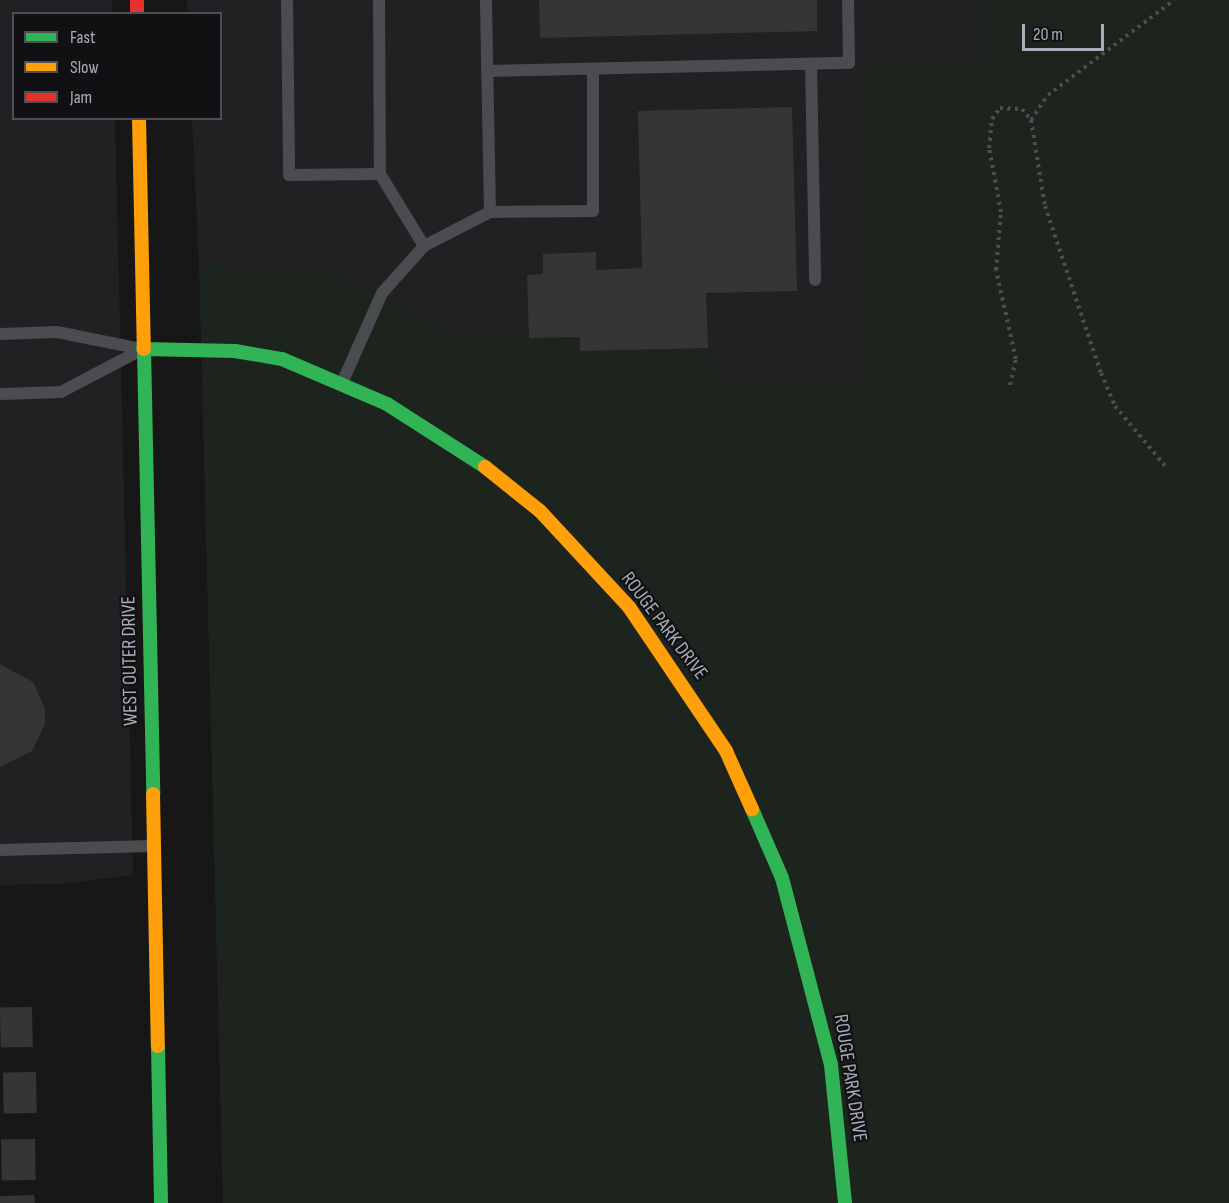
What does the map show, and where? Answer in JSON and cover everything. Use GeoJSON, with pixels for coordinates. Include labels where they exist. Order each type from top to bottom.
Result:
{"type":"FeatureCollection","features":[{"type":"Feature","properties":{"kind":"main road","name":"WEST OUTER DRIVE"},"geometry":{"type":"LineString","coordinates":[[139,120],[161,1203]]}},
{"type":"Feature","properties":{"kind":"main road","name":"ROUGE PARK DRIVE"},"geometry":{"type":"LineString","coordinates":[[143,349],[235,351],[282,359],[342,383],[441,435],[540,511],[629,607],[700,706],[756,813],[803,944],[831,1065],[845,1203]]}},
{"type":"Feature","properties":{"kind":"lane"},"geometry":{"type":"LineString","coordinates":[[287,0],[289,175],[380,174]]}},
{"type":"Feature","properties":{"kind":"lane"},"geometry":{"type":"LineString","coordinates":[[379,0],[380,174],[424,246]]}},
{"type":"Feature","properties":{"kind":"lane"},"geometry":{"type":"LineString","coordinates":[[486,0],[490,212]]}},
{"type":"Feature","properties":{"kind":"lane"},"geometry":{"type":"LineString","coordinates":[[487,71],[849,63],[848,0]]}},
{"type":"Feature","properties":{"kind":"lane"},"geometry":{"type":"LineString","coordinates":[[811,64],[815,280]]}},
{"type":"Feature","properties":{"kind":"lane"},"geometry":{"type":"LineString","coordinates":[[342,383],[382,293],[424,246],[490,212],[593,211],[594,69]]}},
{"type":"Feature","properties":{"kind":"lane"},"geometry":{"type":"LineString","coordinates":[[0,334],[57,332],[143,349]]}},
{"type":"Feature","properties":{"kind":"lane"},"geometry":{"type":"LineString","coordinates":[[0,394],[62,392],[143,349]]}},
{"type":"Feature","properties":{"kind":"lane"},"geometry":{"type":"LineString","coordinates":[[0,850],[154,846]]}},
{"type":"Feature","properties":{"kind":"path"},"geometry":{"type":"LineString","coordinates":[[1031,120],[1048,95],[1174,0]]}},
{"type":"Feature","properties":{"kind":"path"},"geometry":{"type":"LineString","coordinates":[[1010,385],[1016,359],[996,270],[1001,212],[989,148],[992,119],[1000,108],[1022,109],[1031,120],[1045,206],[1101,374],[1115,406],[1166,467]]}},
{"type":"Feature","properties":{"kind":"shaded area"},"geometry":{"type":"Polygon","coordinates":[[[0,0],[112,0],[112,12],[12,12],[12,120],[115,120],[133,875],[63,884],[0,885],[0,0]]]}},
{"type":"Feature","properties":{"kind":"shaded area"},"geometry":{"type":"Polygon","coordinates":[[[187,0],[981,0],[982,64],[859,68],[866,379],[725,381],[711,351],[578,353],[576,340],[467,338],[323,268],[199,264],[192,120],[222,120],[222,12],[188,12],[187,0]]]}},
{"type":"Feature","properties":{"kind":"shaded area"},"geometry":{"type":"Polygon","coordinates":[[[981,0],[1229,0],[1229,1203],[223,1203],[199,264],[323,268],[467,338],[577,340],[579,353],[711,351],[726,381],[866,379],[859,68],[982,64],[981,0]]]}},
{"type":"Feature","properties":{"kind":"building"},"geometry":{"type":"Polygon","coordinates":[[[539,0],[817,0],[817,31],[540,38],[539,0]]]}},
{"type":"Feature","properties":{"kind":"building"},"geometry":{"type":"Polygon","coordinates":[[[792,107],[797,291],[706,293],[708,348],[580,351],[580,337],[529,338],[527,275],[543,274],[543,254],[596,252],[596,270],[642,268],[638,111],[792,107]]]}},
{"type":"Feature","properties":{"kind":"building"},"geometry":{"type":"Polygon","coordinates":[[[0,664],[33,682],[45,709],[45,724],[32,751],[0,767],[0,664]]]}},
{"type":"Feature","properties":{"kind":"building"},"geometry":{"type":"Polygon","coordinates":[[[32,1007],[33,1047],[1,1048],[0,1008],[32,1007]]]}},
{"type":"Feature","properties":{"kind":"building"},"geometry":{"type":"Polygon","coordinates":[[[36,1072],[37,1113],[4,1114],[3,1073],[36,1072]]]}},
{"type":"Feature","properties":{"kind":"building"},"geometry":{"type":"Polygon","coordinates":[[[35,1139],[36,1180],[2,1181],[1,1140],[35,1139]]]}},
{"type":"Feature","properties":{"kind":"building"},"geometry":{"type":"Polygon","coordinates":[[[34,1195],[35,1203],[0,1203],[0,1196],[34,1195]]]}},
{"type":"Feature","properties":{"kind":"traffic: fast"},"geometry":{"type":"LineString","coordinates":[[143,349],[235,351],[282,359],[387,404],[485,467]]}},
{"type":"Feature","properties":{"kind":"traffic: fast"},"geometry":{"type":"LineString","coordinates":[[144,349],[153,794]]}},
{"type":"Feature","properties":{"kind":"traffic: fast"},"geometry":{"type":"LineString","coordinates":[[752,809],[782,878],[831,1065],[845,1203]]}},
{"type":"Feature","properties":{"kind":"traffic: fast"},"geometry":{"type":"LineString","coordinates":[[158,1046],[161,1203]]}},
{"type":"Feature","properties":{"kind":"traffic: slow"},"geometry":{"type":"LineString","coordinates":[[139,120],[144,349]]}},
{"type":"Feature","properties":{"kind":"traffic: slow"},"geometry":{"type":"LineString","coordinates":[[485,467],[540,511],[629,607],[726,751],[752,809]]}},
{"type":"Feature","properties":{"kind":"traffic: slow"},"geometry":{"type":"LineString","coordinates":[[153,794],[158,1046]]}},
{"type":"Feature","properties":{"kind":"traffic: jam"},"geometry":{"type":"LineString","coordinates":[[137,0],[137,12]]}}]}
